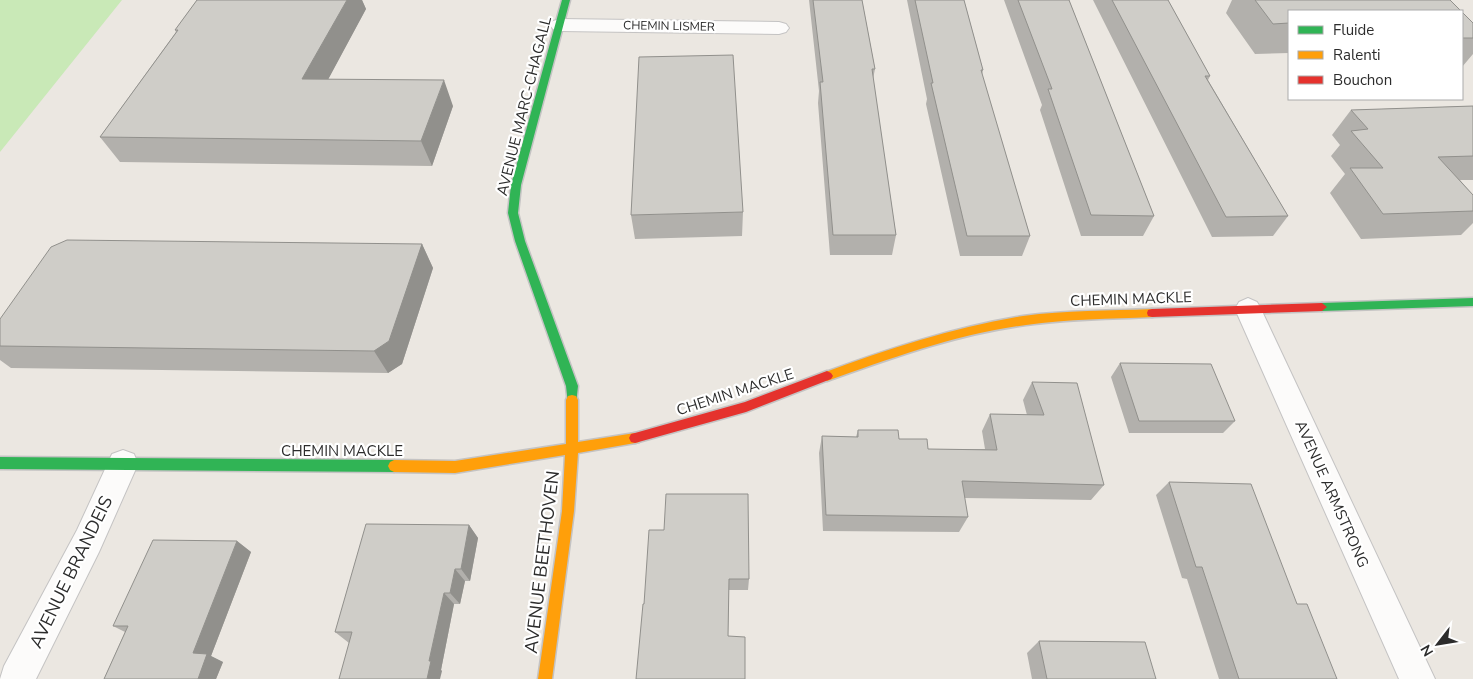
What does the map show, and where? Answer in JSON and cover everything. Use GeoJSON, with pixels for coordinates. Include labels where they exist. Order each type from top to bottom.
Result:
{"type":"FeatureCollection","features":[{"type":"Feature","properties":{"kind":"street","name":"AVENUE MARC-CHAGALL"},"geometry":{"type":"LineString","coordinates":[[566,0],[516,185],[513,213],[520,241],[572,386],[572,450]]}},
{"type":"Feature","properties":{"kind":"street","name":"CHEMIN LISMER"},"geometry":{"type":"LineString","coordinates":[[560,25],[779,28]]}},
{"type":"Feature","properties":{"kind":"street","name":"CHEMIN MACKLE"},"geometry":{"type":"LineString","coordinates":[[0,463],[455,467],[628,440],[746,407],[863,363],[982,329],[1052,317],[1473,302]]}},
{"type":"Feature","properties":{"kind":"street","name":"AVENUE ARMSTRONG"},"geometry":{"type":"LineString","coordinates":[[1248,309],[1417,679]]}},
{"type":"Feature","properties":{"kind":"street","name":"AVENUE BEETHOVEN"},"geometry":{"type":"LineString","coordinates":[[545,679],[568,511],[572,450]]}},
{"type":"Feature","properties":{"kind":"street","name":"AVENUE BRANDEIS"},"geometry":{"type":"LineString","coordinates":[[17,679],[88,541],[123,464]]}},
{"type":"Feature","properties":{"kind":"green space"},"geometry":{"type":"Polygon","coordinates":[[[0,0],[122,0],[0,152],[0,0]]]}},
{"type":"Feature","properties":{"kind":"building"},"geometry":{"type":"Polygon","coordinates":[[[197,0],[347,0],[302,79],[444,80],[421,141],[100,137],[178,30],[175,30],[197,0]]]}},
{"type":"Feature","properties":{"kind":"building"},"geometry":{"type":"Polygon","coordinates":[[[813,0],[862,0],[875,69],[872,69],[896,235],[833,235],[820,82],[823,82],[813,0]]]}},
{"type":"Feature","properties":{"kind":"building"},"geometry":{"type":"Polygon","coordinates":[[[915,0],[964,0],[983,70],[981,70],[1030,236],[967,236],[931,83],[933,83],[915,0]]]}},
{"type":"Feature","properties":{"kind":"building"},"geometry":{"type":"Polygon","coordinates":[[[1018,0],[1069,0],[1154,216],[1091,215],[1048,89],[1052,89],[1018,0]]]}},
{"type":"Feature","properties":{"kind":"building"},"geometry":{"type":"Polygon","coordinates":[[[1112,0],[1168,0],[1210,76],[1205,76],[1288,216],[1226,217],[1112,0]]]}},
{"type":"Feature","properties":{"kind":"building"},"geometry":{"type":"Polygon","coordinates":[[[1255,0],[1450,0],[1460,10],[1288,10],[1288,23],[1273,24],[1255,0]]]}},
{"type":"Feature","properties":{"kind":"building"},"geometry":{"type":"Polygon","coordinates":[[[1463,13],[1473,23],[1473,38],[1463,38],[1463,13]]]}},
{"type":"Feature","properties":{"kind":"building"},"geometry":{"type":"Polygon","coordinates":[[[733,55],[743,212],[631,215],[639,57],[733,55]]]}},
{"type":"Feature","properties":{"kind":"building"},"geometry":{"type":"Polygon","coordinates":[[[1473,106],[1473,156],[1438,157],[1473,195],[1473,211],[1383,214],[1350,168],[1383,168],[1351,131],[1368,129],[1351,110],[1473,106]]]}},
{"type":"Feature","properties":{"kind":"building"},"geometry":{"type":"Polygon","coordinates":[[[67,240],[422,244],[389,341],[374,351],[0,346],[0,319],[51,247],[67,240]]]}},
{"type":"Feature","properties":{"kind":"building"},"geometry":{"type":"Polygon","coordinates":[[[1120,363],[1211,364],[1235,421],[1139,421],[1120,363]]]}},
{"type":"Feature","properties":{"kind":"building"},"geometry":{"type":"Polygon","coordinates":[[[1032,382],[1077,383],[1104,485],[962,481],[968,517],[826,515],[822,436],[858,437],[858,430],[898,430],[899,439],[927,439],[928,449],[997,450],[990,414],[1044,415],[1032,382]]]}},
{"type":"Feature","properties":{"kind":"building"},"geometry":{"type":"Polygon","coordinates":[[[1169,482],[1251,484],[1297,604],[1307,604],[1337,679],[1239,679],[1202,567],[1196,567],[1169,482]]]}},
{"type":"Feature","properties":{"kind":"building"},"geometry":{"type":"Polygon","coordinates":[[[666,494],[748,494],[749,579],[729,579],[728,636],[745,637],[745,679],[636,679],[649,530],[664,530],[666,494]]]}},
{"type":"Feature","properties":{"kind":"building"},"geometry":{"type":"Polygon","coordinates":[[[366,524],[469,525],[461,569],[455,569],[450,593],[444,593],[429,661],[431,661],[427,679],[339,679],[352,632],[335,632],[366,524]]]}},
{"type":"Feature","properties":{"kind":"building"},"geometry":{"type":"Polygon","coordinates":[[[153,540],[237,541],[193,653],[207,654],[198,679],[104,679],[128,626],[113,626],[153,540]]]}},
{"type":"Feature","properties":{"kind":"building"},"geometry":{"type":"Polygon","coordinates":[[[1039,641],[1145,642],[1156,679],[1047,679],[1039,641]]]}},
{"type":"Feature","properties":{"kind":"traffic: fast"},"geometry":{"type":"LineString","coordinates":[[566,0],[516,185],[513,213],[520,241],[572,386],[572,400]]}},
{"type":"Feature","properties":{"kind":"traffic: fast"},"geometry":{"type":"LineString","coordinates":[[1322,307],[1473,302]]}},
{"type":"Feature","properties":{"kind":"traffic: fast"},"geometry":{"type":"LineString","coordinates":[[0,463],[394,466]]}},
{"type":"Feature","properties":{"kind":"traffic: slow"},"geometry":{"type":"LineString","coordinates":[[827,376],[938,339],[1025,320],[1077,315],[1152,313]]}},
{"type":"Feature","properties":{"kind":"traffic: slow"},"geometry":{"type":"LineString","coordinates":[[545,679],[568,511],[572,450],[572,400]]}},
{"type":"Feature","properties":{"kind":"traffic: slow"},"geometry":{"type":"LineString","coordinates":[[394,466],[455,467],[635,438]]}},
{"type":"Feature","properties":{"kind":"traffic: jam"},"geometry":{"type":"LineString","coordinates":[[1152,313],[1322,307]]}},
{"type":"Feature","properties":{"kind":"traffic: jam"},"geometry":{"type":"LineString","coordinates":[[635,438],[746,407],[827,376]]}}]}
